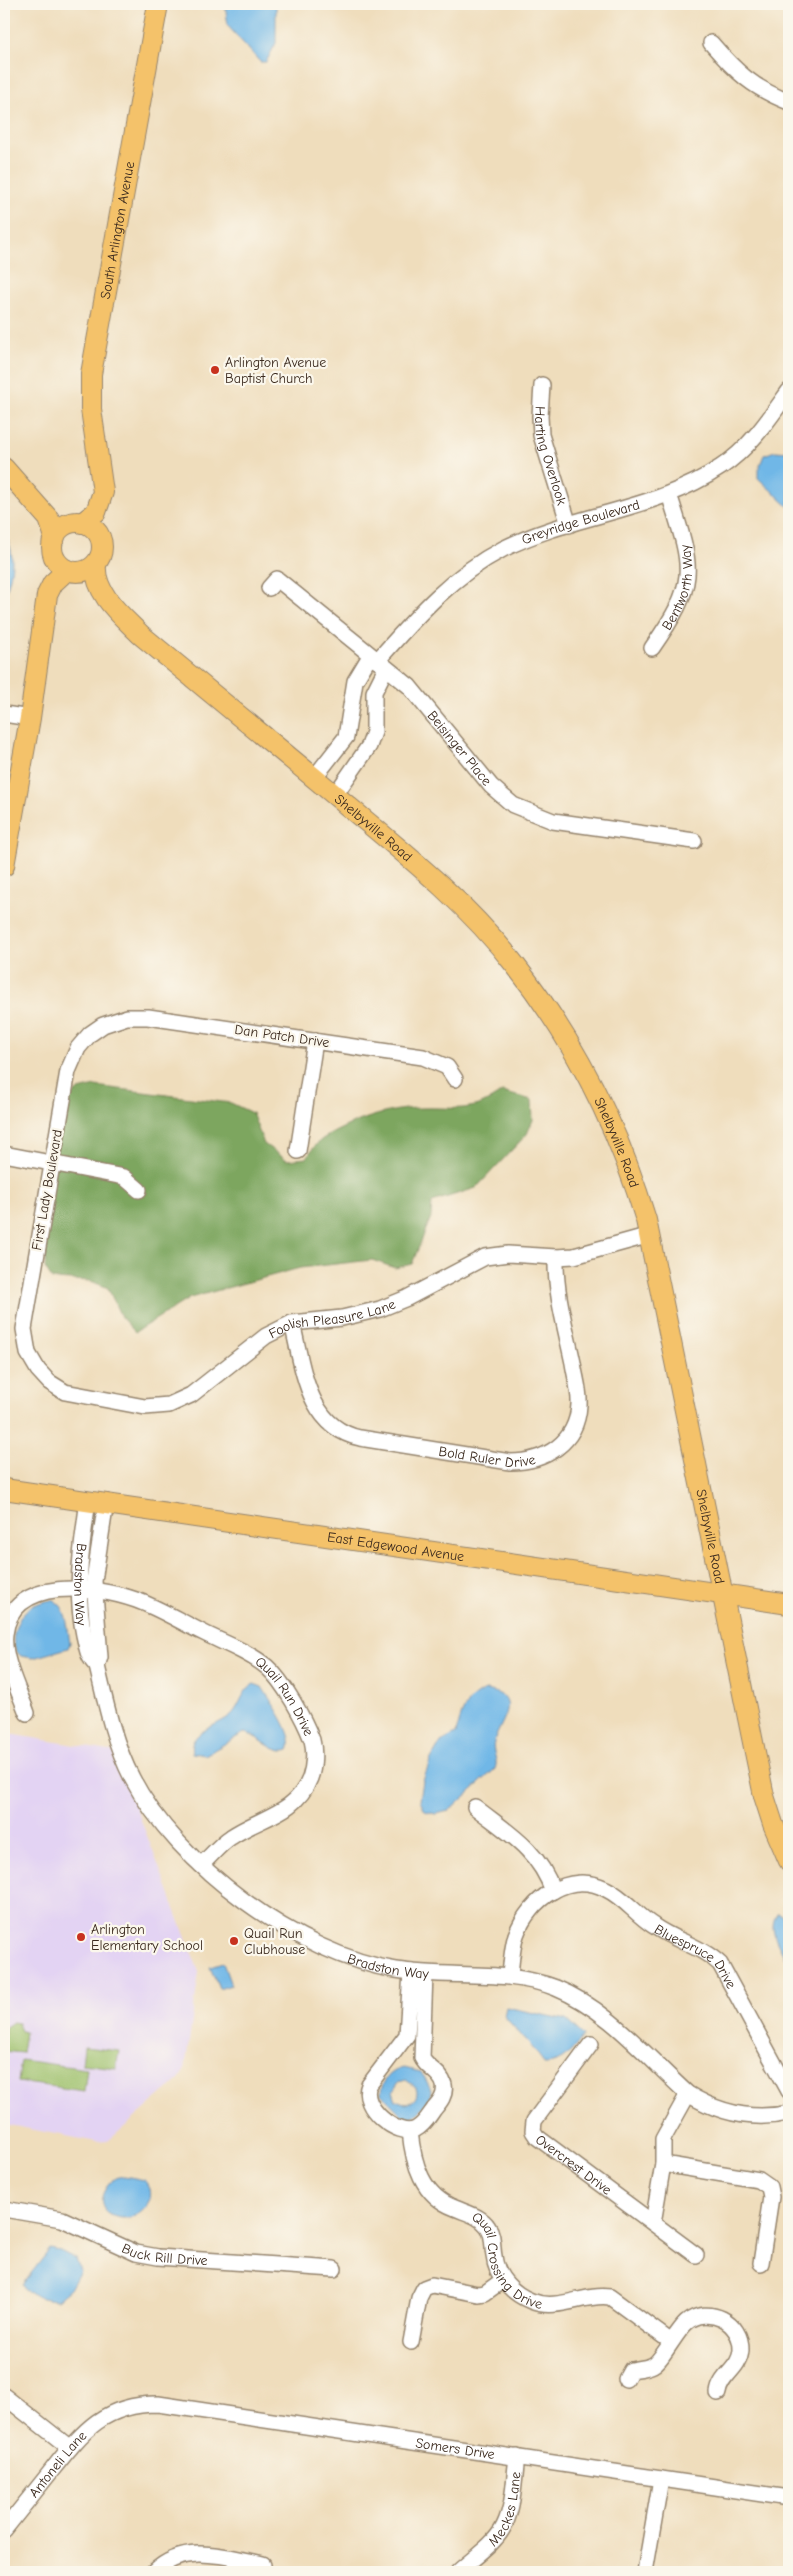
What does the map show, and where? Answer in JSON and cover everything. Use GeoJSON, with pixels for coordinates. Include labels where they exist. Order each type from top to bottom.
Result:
{"type":"FeatureCollection","features":[{"type":"Feature","properties":{"kind":"main road","name":"South Arlington Avenue"},"geometry":{"type":"LineString","coordinates":[[79,522],[96,512],[102,501],[100,457],[91,409],[92,359],[158,4]]}},
{"type":"Feature","properties":{"kind":"main road","name":"South Arlington Avenue"},"geometry":{"type":"LineString","coordinates":[[100,457],[107,471],[111,492],[102,542]]}},
{"type":"Feature","properties":{"kind":"main road"},"geometry":{"type":"LineString","coordinates":[[4,468],[32,497],[42,500],[66,518],[94,528],[102,542],[102,552],[96,564],[96,580],[117,611]]}},
{"type":"Feature","properties":{"kind":"main road"},"geometry":{"type":"LineString","coordinates":[[32,497],[34,505],[49,519],[56,562],[70,571],[99,600],[117,611]]}},
{"type":"Feature","properties":{"kind":"main road"},"geometry":{"type":"LineString","coordinates":[[42,619],[38,610],[38,593],[54,544],[63,527],[79,522]]}},
{"type":"Feature","properties":{"kind":"main road"},"geometry":{"type":"LineString","coordinates":[[4,866],[41,648],[42,619],[50,588],[70,571],[86,571],[96,564]]}},
{"type":"Feature","properties":{"kind":"main road","name":"Shelbyville Road"},"geometry":{"type":"LineString","coordinates":[[117,611],[141,635],[433,877],[465,908],[512,960],[573,1050],[608,1118],[636,1187],[650,1235],[765,1801],[789,1861]]}},
{"type":"Feature","properties":{"kind":"main road","name":"East Edgewood Avenue"},"geometry":{"type":"LineString","coordinates":[[4,1489],[97,1501],[789,1604]]}},
{"type":"Feature","properties":{"kind":"street"},"geometry":{"type":"LineString","coordinates":[[711,43],[735,71],[764,90],[789,102]]}},
{"type":"Feature","properties":{"kind":"street","name":"Harting Overlook"},"geometry":{"type":"LineString","coordinates":[[542,385],[541,435],[569,525]]}},
{"type":"Feature","properties":{"kind":"street","name":"Greyridge Boulevard"},"geometry":{"type":"LineString","coordinates":[[314,778],[346,737],[355,680],[378,662],[419,613],[462,575],[512,546],[569,525],[669,494],[699,481],[730,460],[761,430],[789,391]]}},
{"type":"Feature","properties":{"kind":"street","name":"Bentworth Way"},"geometry":{"type":"LineString","coordinates":[[652,648],[680,606],[687,578],[686,548],[669,494]]}},
{"type":"Feature","properties":{"kind":"street","name":"Beisinger Place"},"geometry":{"type":"LineString","coordinates":[[269,588],[277,578],[409,686],[491,786],[513,805],[553,821],[694,841]]}},
{"type":"Feature","properties":{"kind":"street","name":"Greyridge Boulevard"},"geometry":{"type":"LineString","coordinates":[[335,795],[370,746],[374,732],[374,692],[378,662]]}},
{"type":"Feature","properties":{"kind":"street"},"geometry":{"type":"LineString","coordinates":[[4,714],[30,718]]}},
{"type":"Feature","properties":{"kind":"street","name":"Dan Patch Drive"},"geometry":{"type":"LineString","coordinates":[[103,1025],[127,1017],[148,1017],[433,1059],[447,1066],[455,1079]]}},
{"type":"Feature","properties":{"kind":"street","name":"First Lady Boulevard"},"geometry":{"type":"LineString","coordinates":[[35,1366],[24,1339],[24,1319],[51,1163],[71,1062],[83,1041],[103,1025]]}},
{"type":"Feature","properties":{"kind":"street"},"geometry":{"type":"LineString","coordinates":[[298,1150],[314,1041]]}},
{"type":"Feature","properties":{"kind":"street"},"geometry":{"type":"LineString","coordinates":[[4,1154],[124,1177],[139,1190]]}},
{"type":"Feature","properties":{"kind":"street","name":"Foolish Pleasure Lane"},"geometry":{"type":"LineString","coordinates":[[35,1366],[44,1378],[56,1387],[74,1395],[145,1407],[169,1405],[191,1395],[266,1336],[292,1323],[356,1316],[389,1306],[485,1257],[508,1254],[556,1257],[574,1256],[650,1235]]}},
{"type":"Feature","properties":{"kind":"street","name":"Bold Ruler Drive"},"geometry":{"type":"LineString","coordinates":[[292,1323],[312,1400],[319,1413],[337,1430],[360,1438],[510,1462],[535,1460],[549,1454],[561,1445],[572,1429],[579,1410],[578,1390],[557,1286],[556,1257]]}},
{"type":"Feature","properties":{"kind":"street","name":"Bradston Way"},"geometry":{"type":"LineString","coordinates":[[97,1501],[95,1570],[86,1591],[100,1657],[97,1666],[112,1731],[133,1780],[160,1822],[201,1865],[241,1897],[302,1936],[354,1960],[418,1973],[510,1976],[556,1988],[592,2007],[688,2094],[706,2104],[732,2113],[767,2117],[789,2113]]}},
{"type":"Feature","properties":{"kind":"street","name":"Quail Run Drive"},"geometry":{"type":"LineString","coordinates":[[27,1713],[6,1648],[5,1634],[10,1619],[20,1604],[40,1592],[86,1591],[138,1601],[238,1649],[265,1666],[284,1688],[312,1740],[314,1757],[312,1774],[298,1798],[284,1810],[232,1836],[201,1865]]}},
{"type":"Feature","properties":{"kind":"street"},"geometry":{"type":"LineString","coordinates":[[475,1807],[525,1846],[540,1862],[553,1891]]}},
{"type":"Feature","properties":{"kind":"street","name":"Bluespruce Drive"},"geometry":{"type":"LineString","coordinates":[[510,1976],[514,1944],[519,1928],[534,1906],[553,1891],[574,1882],[594,1883],[623,1898],[655,1928],[709,1954],[720,1964],[789,2092]]}},
{"type":"Feature","properties":{"kind":"street"},"geometry":{"type":"LineString","coordinates":[[418,1973],[422,2058],[442,2079],[444,2091],[441,2100],[424,2123],[410,2131],[396,2128],[371,2108],[366,2096],[371,2081],[407,2035],[418,1973]]}},
{"type":"Feature","properties":{"kind":"street","name":"Overcrest Drive"},"geometry":{"type":"LineString","coordinates":[[591,2044],[534,2121],[533,2131],[537,2137],[696,2255]]}},
{"type":"Feature","properties":{"kind":"street"},"geometry":{"type":"LineString","coordinates":[[653,2223],[663,2164],[663,2139],[688,2094]]}},
{"type":"Feature","properties":{"kind":"street","name":"Quail Crossing Drive"},"geometry":{"type":"LineString","coordinates":[[410,2131],[413,2155],[424,2182],[442,2202],[476,2216],[488,2227],[496,2265],[504,2280],[524,2298],[547,2305],[600,2296],[610,2297],[670,2341]]}},
{"type":"Feature","properties":{"kind":"street"},"geometry":{"type":"LineString","coordinates":[[663,2164],[759,2180],[767,2185],[771,2197],[761,2263]]}},
{"type":"Feature","properties":{"kind":"street","name":"Buck Rill Drive"},"geometry":{"type":"LineString","coordinates":[[4,2210],[62,2219],[136,2253],[158,2258],[334,2269]]}},
{"type":"Feature","properties":{"kind":"street"},"geometry":{"type":"LineString","coordinates":[[411,2342],[419,2298],[424,2288],[432,2286],[478,2294],[485,2293],[504,2280]]}},
{"type":"Feature","properties":{"kind":"street"},"geometry":{"type":"LineString","coordinates":[[626,2379],[631,2370],[654,2365],[670,2341],[686,2323],[701,2316],[719,2317],[733,2327],[740,2339],[740,2355],[735,2367],[720,2383],[718,2393]]}},
{"type":"Feature","properties":{"kind":"street"},"geometry":{"type":"LineString","coordinates":[[4,2396],[70,2448]]}},
{"type":"Feature","properties":{"kind":"street","name":"Somers Drive"},"geometry":{"type":"LineString","coordinates":[[121,2409],[141,2404],[158,2404],[789,2498]]}},
{"type":"Feature","properties":{"kind":"street","name":"Antoneli Lane"},"geometry":{"type":"LineString","coordinates":[[4,2530],[91,2425],[121,2409]]}},
{"type":"Feature","properties":{"kind":"street","name":"Meckes Lane"},"geometry":{"type":"LineString","coordinates":[[458,2572],[493,2540],[504,2526],[509,2509],[517,2458]]}},
{"type":"Feature","properties":{"kind":"street"},"geometry":{"type":"LineString","coordinates":[[645,2572],[661,2479]]}},
{"type":"Feature","properties":{"kind":"street"},"geometry":{"type":"LineString","coordinates":[[154,2572],[172,2559],[197,2553],[263,2564]]}},
{"type":"Feature","properties":{"kind":"shaded area"},"geometry":{"type":"Polygon","coordinates":[[[4,1733],[115,1752],[199,1972],[185,2068],[179,2080],[108,2141],[97,2142],[4,2124],[4,1733]]]}},
{"type":"Feature","properties":{"kind":"green space"},"geometry":{"type":"Polygon","coordinates":[[[95,1086],[231,1103],[252,1113],[264,1144],[287,1160],[306,1158],[324,1138],[346,1126],[371,1117],[397,1110],[464,1108],[482,1104],[502,1092],[532,1100],[533,1120],[527,1134],[476,1188],[432,1202],[431,1217],[412,1264],[395,1268],[372,1260],[300,1268],[190,1298],[135,1332],[121,1317],[108,1288],[91,1281],[52,1279],[45,1268],[51,1163],[62,1102],[79,1090],[95,1086]]]}},
{"type":"Feature","properties":{"kind":"green space"},"geometry":{"type":"Polygon","coordinates":[[[13,2022],[18,2023],[21,2031],[25,2032],[22,2053],[4,2051],[4,2028],[13,2022]]]}},
{"type":"Feature","properties":{"kind":"green space"},"geometry":{"type":"Polygon","coordinates":[[[84,2047],[119,2051],[116,2068],[82,2064],[84,2047]]]}},
{"type":"Feature","properties":{"kind":"green space"},"geometry":{"type":"Polygon","coordinates":[[[21,2060],[87,2069],[84,2091],[18,2082],[21,2060]]]}},
{"type":"Feature","properties":{"kind":"water"},"geometry":{"type":"Polygon","coordinates":[[[225,4],[279,4],[276,5],[276,43],[266,62],[260,62],[228,26],[225,4]]]}},
{"type":"Feature","properties":{"kind":"water"},"geometry":{"type":"Polygon","coordinates":[[[775,451],[789,452],[789,507],[758,478],[758,470],[764,455],[775,451]]]}},
{"type":"Feature","properties":{"kind":"water"},"geometry":{"type":"Polygon","coordinates":[[[4,534],[11,549],[12,565],[4,596],[4,534]]]}},
{"type":"Feature","properties":{"kind":"water"},"geometry":{"type":"Polygon","coordinates":[[[51,1600],[57,1602],[64,1611],[70,1643],[68,1648],[33,1658],[21,1656],[16,1651],[13,1637],[18,1622],[32,1606],[51,1600]]]}},
{"type":"Feature","properties":{"kind":"water"},"geometry":{"type":"Polygon","coordinates":[[[254,1684],[262,1687],[282,1718],[289,1736],[289,1750],[278,1750],[244,1733],[205,1755],[192,1753],[194,1740],[205,1730],[231,1715],[244,1694],[254,1684]]]}},
{"type":"Feature","properties":{"kind":"water"},"geometry":{"type":"Polygon","coordinates":[[[486,1690],[498,1693],[505,1698],[507,1704],[507,1711],[494,1742],[495,1769],[449,1811],[435,1814],[425,1811],[420,1801],[423,1781],[431,1759],[441,1742],[456,1734],[462,1713],[469,1702],[473,1697],[486,1690]]]}},
{"type":"Feature","properties":{"kind":"water"},"geometry":{"type":"Polygon","coordinates":[[[778,1913],[789,1921],[789,1964],[774,1932],[774,1919],[778,1913]]]}},
{"type":"Feature","properties":{"kind":"water"},"geometry":{"type":"Polygon","coordinates":[[[223,1963],[231,1985],[219,1989],[210,1967],[223,1963]]]}},
{"type":"Feature","properties":{"kind":"water"},"geometry":{"type":"Polygon","coordinates":[[[506,2007],[567,2020],[584,2036],[562,2059],[557,2062],[544,2064],[539,2055],[504,2016],[506,2007]]]}},
{"type":"Feature","properties":{"kind":"water"},"geometry":{"type":"Polygon","coordinates":[[[404,2068],[421,2072],[431,2090],[431,2094],[424,2106],[411,2118],[403,2116],[381,2094],[385,2081],[399,2069],[404,2068]],[[406,2080],[399,2082],[393,2091],[396,2100],[406,2104],[412,2102],[417,2095],[416,2087],[406,2080]]]}},
{"type":"Feature","properties":{"kind":"water"},"geometry":{"type":"Polygon","coordinates":[[[124,2176],[145,2180],[150,2187],[151,2193],[149,2202],[142,2211],[134,2216],[124,2218],[115,2217],[108,2213],[103,2206],[102,2198],[106,2188],[112,2181],[124,2176]]]}},
{"type":"Feature","properties":{"kind":"water"},"geometry":{"type":"Polygon","coordinates":[[[50,2249],[60,2251],[76,2259],[80,2271],[70,2289],[57,2300],[33,2295],[22,2285],[50,2249]]]}},
{"type":"Feature","properties":{"kind":"place","name":"Arlington Avenue Baptist Church"},"geometry":{"type":"Point","coordinates":[215,370]}},
{"type":"Feature","properties":{"kind":"place","name":"Arlington Elementary School"},"geometry":{"type":"Point","coordinates":[81,1937]}},
{"type":"Feature","properties":{"kind":"place","name":"Quail Run Clubhouse"},"geometry":{"type":"Point","coordinates":[234,1941]}}]}
